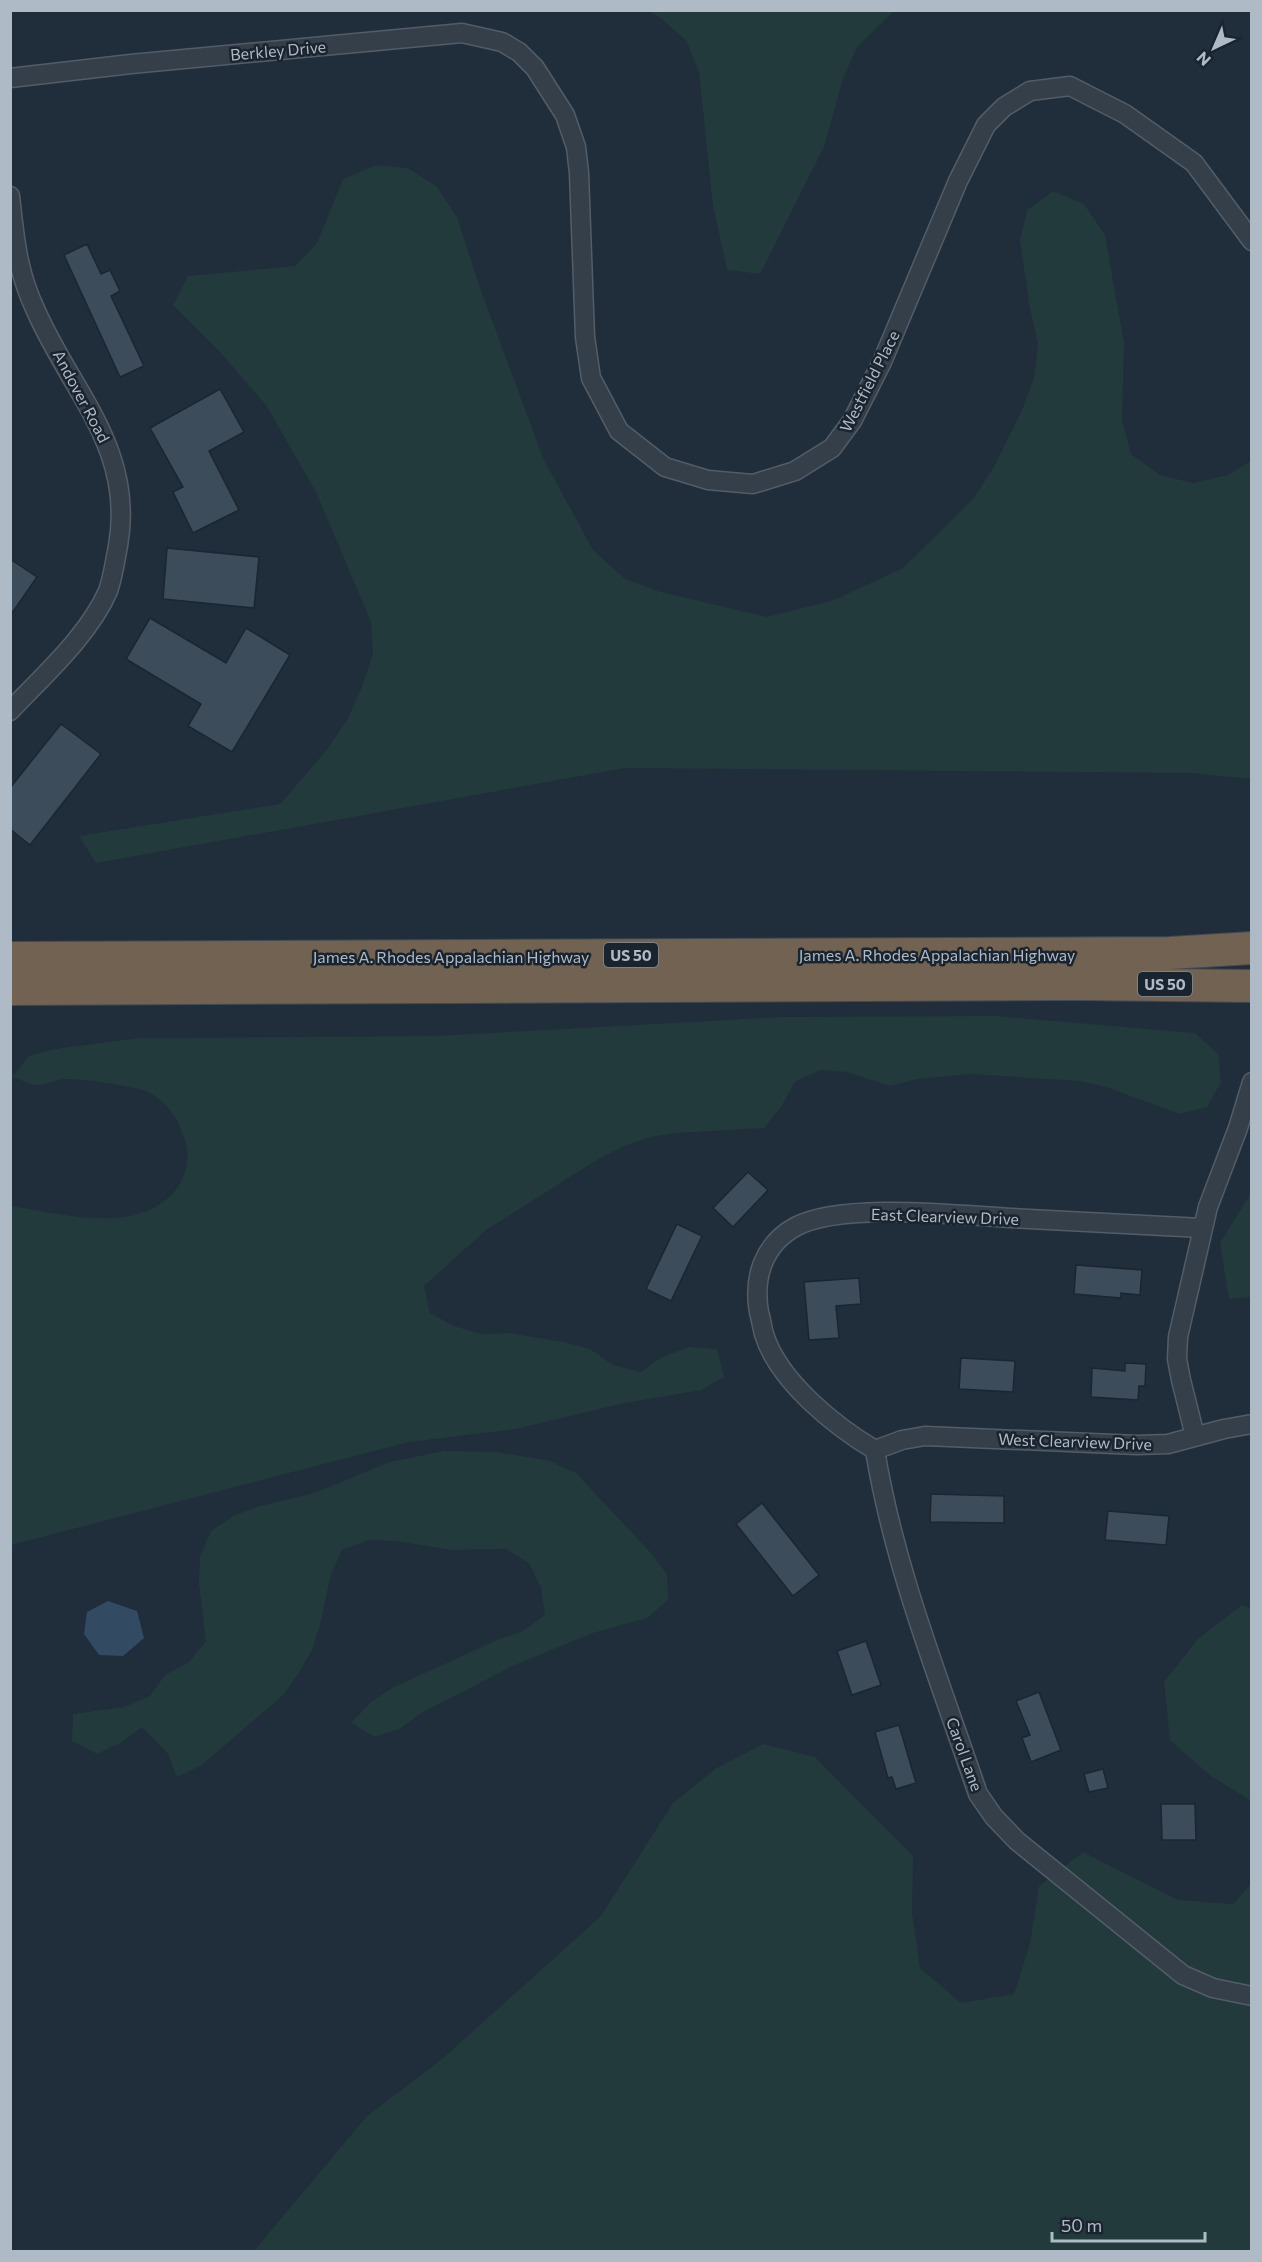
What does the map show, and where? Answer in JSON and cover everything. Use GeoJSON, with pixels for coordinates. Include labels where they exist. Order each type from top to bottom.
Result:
{"type":"FeatureCollection","features":[{"type":"Feature","properties":{"kind":"highway","name":"James A. Rhodes Appalachian Highway"},"geometry":{"type":"LineString","coordinates":[[10,958],[1158,953],[1251,948]]}},
{"type":"Feature","properties":{"kind":"highway","name":"James A. Rhodes Appalachian Highway"},"geometry":{"type":"LineString","coordinates":[[10,989],[1067,984],[1251,986]]}},
{"type":"Feature","properties":{"kind":"street","name":"Berkley Drive"},"geometry":{"type":"LineString","coordinates":[[10,78],[131,64],[462,33],[502,42],[519,52],[535,68]]}},
{"type":"Feature","properties":{"kind":"street","name":"Westfield Place"},"geometry":{"type":"LineString","coordinates":[[535,68],[565,115],[576,147],[580,193],[585,337],[591,378],[619,431],[665,467],[708,480],[753,484],[795,471],[832,448],[852,421],[882,362],[958,181],[986,125],[1004,107],[1030,91],[1070,86],[1125,114],[1194,163],[1251,241]]}},
{"type":"Feature","properties":{"kind":"street","name":"Andover Road"},"geometry":{"type":"LineString","coordinates":[[10,196],[16,255],[25,285],[36,314],[110,448],[122,501],[120,536],[108,590],[91,620],[58,660],[10,711]]}},
{"type":"Feature","properties":{"kind":"street"},"geometry":{"type":"LineString","coordinates":[[1195,1436],[1180,1380],[1177,1348],[1202,1228],[1251,1082]]}},
{"type":"Feature","properties":{"kind":"street","name":"East Clearview Drive"},"geometry":{"type":"LineString","coordinates":[[875,1450],[850,1435],[810,1400],[786,1373],[764,1335],[757,1299],[758,1279],[769,1250],[779,1237],[797,1226],[819,1218],[853,1214],[916,1212],[1202,1228]]}},
{"type":"Feature","properties":{"kind":"street","name":"West Clearview Drive"},"geometry":{"type":"LineString","coordinates":[[875,1450],[902,1440],[925,1436],[1137,1445],[1168,1444],[1251,1424]]}},
{"type":"Feature","properties":{"kind":"street","name":"Carol Lane"},"geometry":{"type":"LineString","coordinates":[[875,1450],[880,1481],[909,1591],[978,1794],[994,1817],[1017,1841],[1183,1975],[1213,1988],[1251,1996]]}},
{"type":"Feature","properties":{"kind":"green space"},"geometry":{"type":"Polygon","coordinates":[[[648,11],[894,11],[857,47],[843,79],[824,147],[760,274],[727,270],[713,206],[699,72],[686,40],[658,16],[648,11]]]}},
{"type":"Feature","properties":{"kind":"green space"},"geometry":{"type":"Polygon","coordinates":[[[376,165],[408,168],[437,187],[457,217],[479,285],[543,458],[593,550],[624,578],[657,591],[767,617],[834,600],[903,568],[973,499],[994,467],[1022,410],[1034,378],[1038,344],[1030,309],[1020,241],[1027,210],[1053,191],[1084,204],[1105,235],[1124,343],[1122,420],[1131,454],[1160,475],[1193,483],[1228,475],[1251,461],[1251,779],[1191,773],[625,768],[96,863],[79,836],[280,804],[326,751],[347,720],[362,687],[373,654],[371,622],[316,492],[266,405],[220,352],[173,305],[188,276],[295,266],[317,243],[343,179],[376,165]]]}},
{"type":"Feature","properties":{"kind":"green space"},"geometry":{"type":"Polygon","coordinates":[[[995,1016],[1195,1033],[1218,1054],[1221,1082],[1207,1107],[1180,1114],[1106,1087],[1080,1081],[971,1074],[917,1079],[890,1086],[847,1072],[820,1070],[795,1082],[781,1107],[764,1128],[677,1133],[650,1137],[600,1158],[486,1230],[424,1286],[430,1313],[454,1326],[481,1334],[509,1333],[563,1342],[590,1349],[613,1365],[641,1372],[662,1357],[689,1347],[717,1349],[724,1377],[701,1390],[620,1404],[516,1429],[409,1442],[11,1545],[11,1206],[77,1217],[123,1217],[144,1212],[162,1202],[178,1187],[185,1171],[188,1155],[177,1120],[167,1106],[154,1095],[139,1089],[93,1081],[65,1079],[38,1085],[12,1077],[29,1056],[55,1049],[140,1038],[435,1036],[782,1017],[995,1016]]]}},
{"type":"Feature","properties":{"kind":"green space"},"geometry":{"type":"Polygon","coordinates":[[[1251,1193],[1251,1297],[1229,1299],[1220,1243],[1251,1193]]]}},
{"type":"Feature","properties":{"kind":"green space"},"geometry":{"type":"Polygon","coordinates":[[[444,1451],[497,1452],[550,1461],[576,1473],[650,1552],[667,1574],[668,1600],[647,1618],[593,1633],[517,1664],[423,1712],[401,1728],[375,1737],[351,1723],[371,1702],[394,1687],[497,1640],[523,1631],[545,1615],[541,1588],[529,1563],[506,1549],[452,1550],[396,1541],[369,1540],[342,1550],[331,1574],[312,1650],[283,1695],[202,1765],[177,1777],[168,1754],[142,1727],[122,1742],[97,1754],[72,1741],[73,1714],[124,1707],[150,1696],[165,1675],[189,1662],[206,1641],[199,1584],[200,1556],[211,1531],[235,1515],[260,1506],[314,1493],[390,1462],[444,1451]]]}},
{"type":"Feature","properties":{"kind":"green space"},"geometry":{"type":"Polygon","coordinates":[[[1242,1605],[1251,1608],[1251,1801],[1211,1776],[1170,1740],[1164,1682],[1198,1639],[1242,1605]]]}},
{"type":"Feature","properties":{"kind":"green space"},"geometry":{"type":"Polygon","coordinates":[[[763,1744],[815,1757],[913,1856],[912,1913],[920,1968],[961,2003],[1014,1994],[1030,1943],[1039,1886],[1083,1852],[1178,1900],[1233,1904],[1251,1884],[1251,2251],[253,2252],[367,2116],[442,2059],[601,1916],[673,1803],[715,1769],[763,1744]]]}},
{"type":"Feature","properties":{"kind":"water"},"geometry":{"type":"Polygon","coordinates":[[[108,1601],[137,1611],[144,1638],[123,1656],[99,1655],[84,1634],[87,1612],[108,1601]]]}},
{"type":"Feature","properties":{"kind":"building"},"geometry":{"type":"Polygon","coordinates":[[[87,244],[101,274],[110,270],[120,291],[111,296],[144,366],[120,377],[64,255],[87,244]]]}},
{"type":"Feature","properties":{"kind":"building"},"geometry":{"type":"Polygon","coordinates":[[[220,389],[244,432],[209,451],[239,510],[193,533],[173,492],[183,487],[150,428],[220,389]]]}},
{"type":"Feature","properties":{"kind":"building"},"geometry":{"type":"Polygon","coordinates":[[[167,548],[259,557],[254,608],[163,599],[167,548]]]}},
{"type":"Feature","properties":{"kind":"building"},"geometry":{"type":"Polygon","coordinates":[[[10,559],[37,577],[10,616],[10,559]]]}},
{"type":"Feature","properties":{"kind":"building"},"geometry":{"type":"Polygon","coordinates":[[[150,618],[226,663],[246,628],[290,655],[232,752],[188,726],[201,704],[126,659],[150,618]]]}},
{"type":"Feature","properties":{"kind":"building"},"geometry":{"type":"Polygon","coordinates":[[[61,724],[101,754],[30,845],[10,829],[10,788],[61,724]]]}},
{"type":"Feature","properties":{"kind":"building"},"geometry":{"type":"Polygon","coordinates":[[[748,1172],[768,1190],[733,1227],[713,1208],[748,1172]]]}},
{"type":"Feature","properties":{"kind":"building"},"geometry":{"type":"Polygon","coordinates":[[[677,1224],[702,1236],[671,1301],[646,1289],[677,1224]]]}},
{"type":"Feature","properties":{"kind":"building"},"geometry":{"type":"Polygon","coordinates":[[[1076,1265],[1142,1270],[1140,1295],[1121,1293],[1121,1298],[1074,1294],[1076,1265]]]}},
{"type":"Feature","properties":{"kind":"building"},"geometry":{"type":"Polygon","coordinates":[[[859,1278],[861,1304],[836,1306],[839,1338],[809,1340],[804,1282],[859,1278]]]}},
{"type":"Feature","properties":{"kind":"building"},"geometry":{"type":"Polygon","coordinates":[[[961,1358],[1015,1361],[1013,1392],[959,1389],[961,1358]]]}},
{"type":"Feature","properties":{"kind":"building"},"geometry":{"type":"Polygon","coordinates":[[[1125,1363],[1146,1364],[1145,1386],[1139,1386],[1138,1400],[1091,1397],[1092,1368],[1125,1371],[1125,1363]]]}},
{"type":"Feature","properties":{"kind":"building"},"geometry":{"type":"Polygon","coordinates":[[[931,1494],[1004,1496],[1004,1523],[930,1522],[931,1494]]]}},
{"type":"Feature","properties":{"kind":"building"},"geometry":{"type":"Polygon","coordinates":[[[762,1503],[819,1575],[793,1596],[736,1524],[762,1503]]]}},
{"type":"Feature","properties":{"kind":"building"},"geometry":{"type":"Polygon","coordinates":[[[1108,1511],[1169,1516],[1166,1545],[1105,1540],[1108,1511]]]}},
{"type":"Feature","properties":{"kind":"building"},"geometry":{"type":"Polygon","coordinates":[[[866,1641],[881,1685],[852,1695],[837,1651],[866,1641]]]}},
{"type":"Feature","properties":{"kind":"building"},"geometry":{"type":"Polygon","coordinates":[[[1039,1692],[1061,1750],[1031,1762],[1022,1738],[1030,1735],[1016,1701],[1039,1692]]]}},
{"type":"Feature","properties":{"kind":"building"},"geometry":{"type":"Polygon","coordinates":[[[899,1725],[916,1783],[896,1789],[892,1777],[888,1778],[875,1732],[899,1725]]]}},
{"type":"Feature","properties":{"kind":"building"},"geometry":{"type":"Polygon","coordinates":[[[1103,1769],[1108,1788],[1089,1792],[1084,1774],[1103,1769]]]}},
{"type":"Feature","properties":{"kind":"building"},"geometry":{"type":"Polygon","coordinates":[[[1161,1804],[1195,1804],[1196,1840],[1162,1840],[1161,1804]]]}}]}
